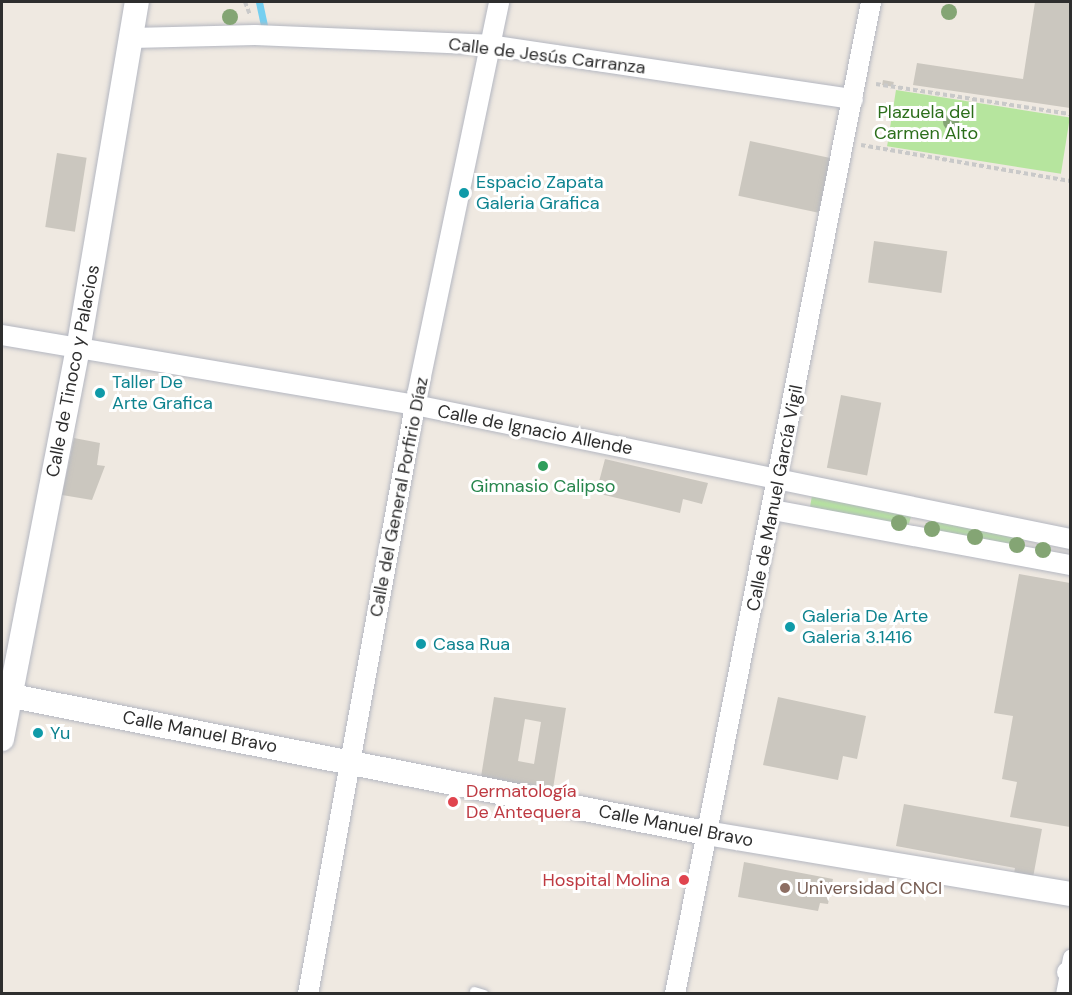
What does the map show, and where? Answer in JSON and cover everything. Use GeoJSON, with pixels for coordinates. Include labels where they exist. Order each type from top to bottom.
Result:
{"type":"FeatureCollection","features":[{"type":"Feature","properties":{"kind":"street","name":"Calle de Tinoco y Palacios"},"geometry":{"type":"LineString","coordinates":[[2,739],[6,695],[79,345],[137,2]]}},
{"type":"Feature","properties":{"kind":"street","name":"Calle del General Porfirio Díaz"},"geometry":{"type":"LineString","coordinates":[[308,993],[415,405],[499,2]]}},
{"type":"Feature","properties":{"kind":"street","name":"Calle de Manuel García Vigil"},"geometry":{"type":"LineString","coordinates":[[675,993],[773,510],[872,2]]}},
{"type":"Feature","properties":{"kind":"street","name":"Calle de Jesús Carranza"},"geometry":{"type":"LineString","coordinates":[[132,38],[255,35],[490,45],[854,90]]}},
{"type":"Feature","properties":{"kind":"street","name":"Calle de Ignacio Allende"},"geometry":{"type":"LineString","coordinates":[[2,335],[79,345],[415,405],[1071,539]]}},
{"type":"Feature","properties":{"kind":"street"},"geometry":{"type":"LineString","coordinates":[[773,510],[1071,565]]}},
{"type":"Feature","properties":{"kind":"street"},"geometry":{"type":"LineString","coordinates":[[918,538],[926,510]]}},
{"type":"Feature","properties":{"kind":"street"},"geometry":{"type":"LineString","coordinates":[[1024,558],[1029,531]]}},
{"type":"Feature","properties":{"kind":"street","name":"Calle Manuel Bravo"},"geometry":{"type":"LineString","coordinates":[[6,695],[706,833],[1071,894]]}},
{"type":"Feature","properties":{"kind":"street"},"geometry":{"type":"LineString","coordinates":[[1063,993],[1070,967]]}},
{"type":"Feature","properties":{"kind":"path"},"geometry":{"type":"LineString","coordinates":[[854,90],[1071,114]]}},
{"type":"Feature","properties":{"kind":"path"},"geometry":{"type":"LineString","coordinates":[[844,142],[1071,181]]}},
{"type":"Feature","properties":{"kind":"green space","name":"Plazuela del Carmen Alto"},"geometry":{"type":"Polygon","coordinates":[[[896,90],[1070,118],[1061,174],[887,146],[896,90]]]}},
{"type":"Feature","properties":{"kind":"green space"},"geometry":{"type":"Polygon","coordinates":[[[813,490],[912,513],[908,527],[810,507],[813,490]]]}},
{"type":"Feature","properties":{"kind":"green space"},"geometry":{"type":"Polygon","coordinates":[[[933,519],[1020,538],[1017,550],[930,532],[933,519]]]}},
{"type":"Feature","properties":{"kind":"building"},"geometry":{"type":"Polygon","coordinates":[[[1035,2],[1070,2],[1070,108],[913,85],[917,63],[1023,79],[1035,2]]]}},
{"type":"Feature","properties":{"kind":"building"},"geometry":{"type":"Polygon","coordinates":[[[883,80],[894,82],[893,87],[882,85],[883,80]]]}},
{"type":"Feature","properties":{"kind":"building"},"geometry":{"type":"Polygon","coordinates":[[[750,141],[830,158],[819,213],[738,196],[750,141]]]}},
{"type":"Feature","properties":{"kind":"building"},"geometry":{"type":"Polygon","coordinates":[[[57,153],[87,158],[75,232],[45,227],[57,153]]]}},
{"type":"Feature","properties":{"kind":"building"},"geometry":{"type":"Polygon","coordinates":[[[874,241],[947,251],[941,293],[868,283],[874,241]]]}},
{"type":"Feature","properties":{"kind":"building"},"geometry":{"type":"Polygon","coordinates":[[[841,395],[881,403],[867,475],[827,468],[841,395]]]}},
{"type":"Feature","properties":{"kind":"building"},"geometry":{"type":"Polygon","coordinates":[[[74,438],[100,443],[97,465],[105,466],[92,500],[62,495],[74,438]]]}},
{"type":"Feature","properties":{"kind":"building"},"geometry":{"type":"Polygon","coordinates":[[[605,459],[708,483],[702,504],[683,499],[680,513],[596,493],[605,459]]]}},
{"type":"Feature","properties":{"kind":"building"},"geometry":{"type":"Polygon","coordinates":[[[1019,574],[1070,583],[1070,827],[1010,817],[1017,782],[1002,779],[1013,716],[994,713],[1019,574]]]}},
{"type":"Feature","properties":{"kind":"building"},"geometry":{"type":"Polygon","coordinates":[[[494,697],[566,708],[551,801],[479,789],[494,697]],[[525,719],[518,761],[534,764],[541,722],[525,719]]]}},
{"type":"Feature","properties":{"kind":"building"},"geometry":{"type":"Polygon","coordinates":[[[778,697],[866,716],[857,759],[843,756],[838,780],[763,765],[778,697]]]}},
{"type":"Feature","properties":{"kind":"building"},"geometry":{"type":"Polygon","coordinates":[[[904,804],[1042,829],[1032,883],[1013,879],[1015,868],[896,846],[904,804]]]}},
{"type":"Feature","properties":{"kind":"building","name":"Universidad CNCI"},"geometry":{"type":"Polygon","coordinates":[[[744,862],[833,879],[828,904],[820,903],[818,911],[738,897],[744,862]]]}},
{"type":"Feature","properties":{"kind":"waterway"},"geometry":{"type":"LineString","coordinates":[[259,2],[265,31]]}},
{"type":"Feature","properties":{"kind":"place","name":"Espacio Zapata Galeria Grafica"},"geometry":{"type":"Point","coordinates":[464,193]}},
{"type":"Feature","properties":{"kind":"place","name":"Taller De Arte Grafica"},"geometry":{"type":"Point","coordinates":[100,393]}},
{"type":"Feature","properties":{"kind":"place","name":"Gimnasio Calipso"},"geometry":{"type":"Point","coordinates":[543,466]}},
{"type":"Feature","properties":{"kind":"place","name":"Galeria De Arte Galeria 3.1416"},"geometry":{"type":"Point","coordinates":[790,627]}},
{"type":"Feature","properties":{"kind":"place","name":"Casa Rua"},"geometry":{"type":"Point","coordinates":[421,644]}},
{"type":"Feature","properties":{"kind":"place","name":"Yu"},"geometry":{"type":"Point","coordinates":[38,733]}},
{"type":"Feature","properties":{"kind":"place","name":"Dermatología De Antequera"},"geometry":{"type":"Point","coordinates":[453,802]}},
{"type":"Feature","properties":{"kind":"place","name":"Hospital Molina"},"geometry":{"type":"Point","coordinates":[684,880]}},
{"type":"Feature","properties":{"kind":"place","name":"Universidad CNCI"},"geometry":{"type":"Point","coordinates":[785,888]}}]}
